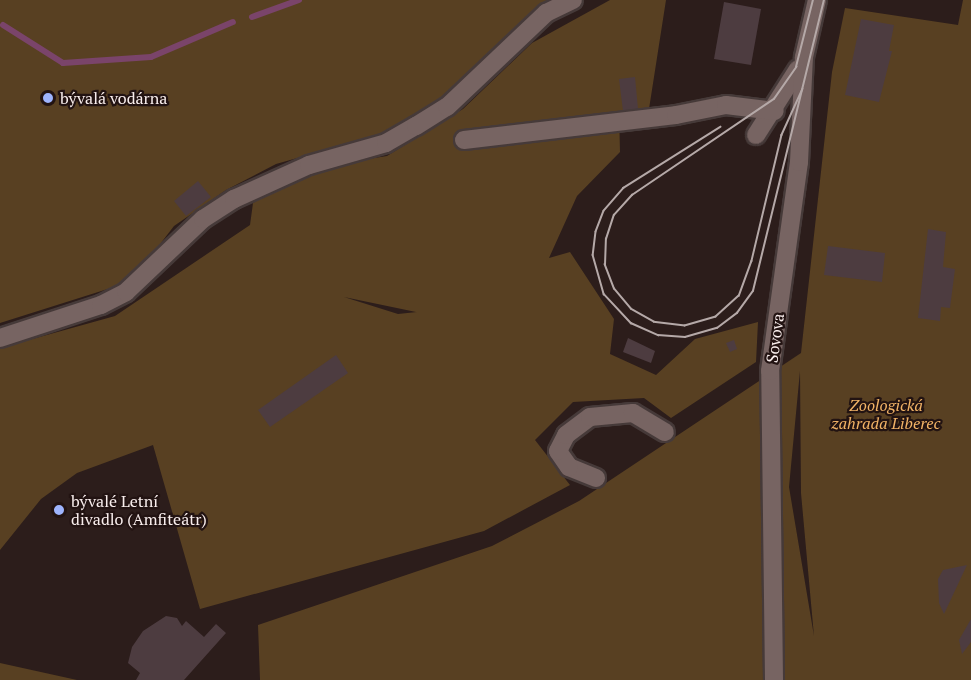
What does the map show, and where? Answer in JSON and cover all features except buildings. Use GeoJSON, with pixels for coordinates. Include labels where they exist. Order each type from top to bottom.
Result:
{"type":"FeatureCollection","features":[{"type":"Feature","properties":{"kind":"street"},"geometry":{"type":"LineString","coordinates":[[0,338],[101,305],[126,292],[203,219],[234,199],[309,165],[386,144],[447,107],[546,13],[573,0]]}},
{"type":"Feature","properties":{"kind":"street","name":"Sovova"},"geometry":{"type":"LineString","coordinates":[[774,680],[770,370],[799,162],[804,57],[817,0]]}},
{"type":"Feature","properties":{"kind":"street"},"geometry":{"type":"LineString","coordinates":[[756,135],[775,111],[804,57]]}},
{"type":"Feature","properties":{"kind":"street"},"geometry":{"type":"LineString","coordinates":[[464,140],[676,115],[726,105],[775,111]]}},
{"type":"Feature","properties":{"kind":"street"},"geometry":{"type":"LineString","coordinates":[[596,478],[569,467],[558,451],[566,435],[590,417],[633,413],[665,432]]}},
{"type":"Feature","properties":{"kind":"green space"},"geometry":{"type":"Polygon","coordinates":[[[0,0],[552,0],[430,108],[386,133],[276,164],[226,190],[174,226],[144,265],[114,287],[0,323],[0,0]]]}},
{"type":"Feature","properties":{"kind":"green space"},"geometry":{"type":"Polygon","coordinates":[[[610,0],[666,0],[649,109],[619,111],[620,152],[577,196],[549,258],[570,252],[614,319],[610,354],[656,375],[695,339],[758,322],[756,362],[671,418],[644,398],[573,402],[535,440],[570,485],[484,531],[200,609],[153,445],[77,473],[41,499],[0,550],[0,348],[115,316],[250,225],[253,203],[285,183],[337,164],[387,156],[463,109],[532,43],[610,0]],[[344,297],[398,314],[417,312],[344,297]]]}},
{"type":"Feature","properties":{"kind":"green space","name":"Zoologická zahrada Liberec"},"geometry":{"type":"Polygon","coordinates":[[[963,0],[971,0],[971,680],[260,680],[258,625],[492,546],[579,501],[801,353],[832,72],[845,8],[958,25],[963,0]],[[800,371],[789,487],[814,636],[801,493],[800,371]]]}},
{"type":"Feature","properties":{"kind":"green space"},"geometry":{"type":"Polygon","coordinates":[[[0,663],[77,680],[0,680],[0,663]]]}},
{"type":"Feature","properties":{"kind":"waterway"},"geometry":{"type":"LineString","coordinates":[[252,17],[299,0]]}},
{"type":"Feature","properties":{"kind":"waterway"},"geometry":{"type":"LineString","coordinates":[[3,25],[63,63],[151,57],[233,22]]}},
{"type":"Feature","properties":{"kind":"tram line"},"geometry":{"type":"LineString","coordinates":[[803,89],[782,135],[752,261],[739,296],[716,317],[685,326],[654,322],[631,309],[614,289],[605,265],[606,239],[614,215],[632,195],[774,99],[796,67],[813,0]]}},
{"type":"Feature","properties":{"kind":"tram line"},"geometry":{"type":"LineString","coordinates":[[721,127],[624,188],[604,211],[596,232],[593,255],[604,294],[631,323],[658,335],[685,337],[717,328],[737,313],[753,291],[824,0]]}},
{"type":"Feature","properties":{"kind":"place","name":"bývalá vodárna"},"geometry":{"type":"Point","coordinates":[48,98]}},
{"type":"Feature","properties":{"kind":"place","name":"bývalé Letní divadlo (Amfiteátr)"},"geometry":{"type":"Point","coordinates":[59,510]}}]}
